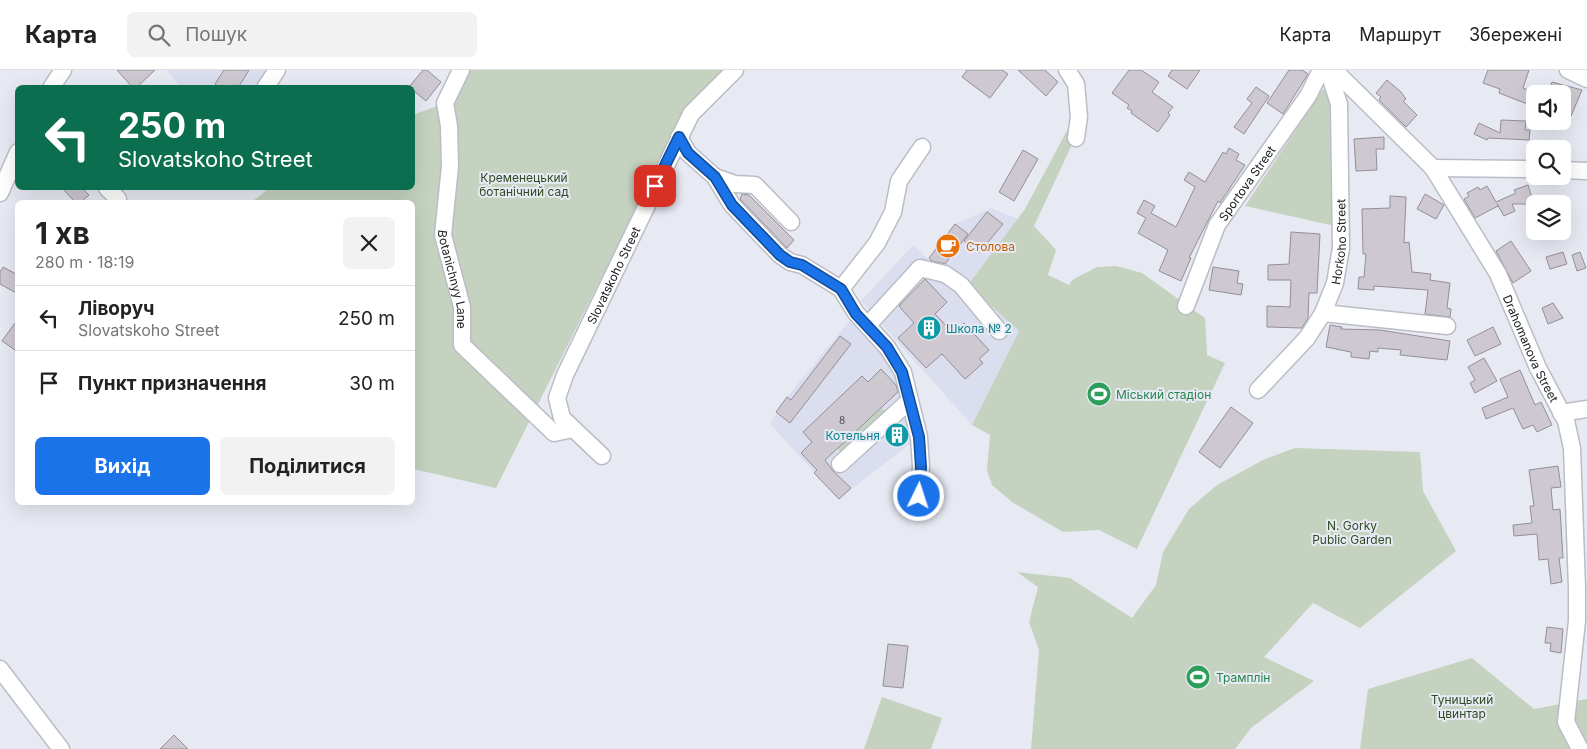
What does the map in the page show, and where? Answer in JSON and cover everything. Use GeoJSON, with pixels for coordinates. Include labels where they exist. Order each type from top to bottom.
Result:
{"type":"FeatureCollection","features":[{"type":"Feature","properties":{"kind":"street"},"geometry":{"type":"LineString","coordinates":[[53,85],[63,70]]}},
{"type":"Feature","properties":{"kind":"street"},"geometry":{"type":"LineString","coordinates":[[267,85],[277,70]]}},
{"type":"Feature","properties":{"kind":"street","name":"Botanichnyy Lane"},"geometry":{"type":"LineString","coordinates":[[461,70],[445,103],[449,126],[450,166],[443,235],[462,307],[462,345],[554,433],[573,429]]}},
{"type":"Feature","properties":{"kind":"street","name":"Slovatskoho Street"},"geometry":{"type":"LineString","coordinates":[[602,456],[562,418],[556,398],[679,137],[698,104],[735,70]]}},
{"type":"Feature","properties":{"kind":"street"},"geometry":{"type":"LineString","coordinates":[[1067,70],[1076,84],[1079,117],[1076,138]]}},
{"type":"Feature","properties":{"kind":"street","name":"Sportova Street"},"geometry":{"type":"LineString","coordinates":[[1186,306],[1217,225],[1308,96],[1321,70]]}},
{"type":"Feature","properties":{"kind":"street","name":"Horkoho Street"},"geometry":{"type":"LineString","coordinates":[[1258,390],[1307,338],[1323,313],[1335,283],[1341,248],[1339,104],[1328,70]]}},
{"type":"Feature","properties":{"kind":"street","name":"Drahomanova Street"},"geometry":{"type":"LineString","coordinates":[[1334,70],[1432,168],[1498,274],[1538,368],[1561,413],[1572,448],[1576,532],[1577,621],[1566,722],[1580,749]]}},
{"type":"Feature","properties":{"kind":"street"},"geometry":{"type":"LineString","coordinates":[[1568,70],[1587,79]]}},
{"type":"Feature","properties":{"kind":"street"},"geometry":{"type":"LineString","coordinates":[[679,137],[688,153],[715,177],[732,205],[780,255],[790,262],[802,265],[841,289],[856,314],[887,347],[902,372],[908,402],[919,437],[921,467],[919,496]]}},
{"type":"Feature","properties":{"kind":"street"},"geometry":{"type":"LineString","coordinates":[[841,289],[877,243],[893,212],[899,181],[922,146]]}},
{"type":"Feature","properties":{"kind":"street"},"geometry":{"type":"LineString","coordinates":[[0,193],[15,159]]}},
{"type":"Feature","properties":{"kind":"street"},"geometry":{"type":"LineString","coordinates":[[1432,168],[1526,169]]}},
{"type":"Feature","properties":{"kind":"street"},"geometry":{"type":"LineString","coordinates":[[1571,170],[1587,171]]}},
{"type":"Feature","properties":{"kind":"street"},"geometry":{"type":"LineString","coordinates":[[715,177],[734,184],[755,186],[791,222]]}},
{"type":"Feature","properties":{"kind":"street"},"geometry":{"type":"LineString","coordinates":[[109,190],[118,200]]}},
{"type":"Feature","properties":{"kind":"street"},"geometry":{"type":"LineString","coordinates":[[868,325],[920,268],[945,274],[961,285],[999,331]]}},
{"type":"Feature","properties":{"kind":"street"},"geometry":{"type":"LineString","coordinates":[[1323,313],[1447,326]]}},
{"type":"Feature","properties":{"kind":"street"},"geometry":{"type":"LineString","coordinates":[[840,464],[908,402]]}},
{"type":"Feature","properties":{"kind":"street"},"geometry":{"type":"LineString","coordinates":[[1561,413],[1587,410]]}},
{"type":"Feature","properties":{"kind":"street"},"geometry":{"type":"LineString","coordinates":[[0,669],[61,749]]}},
{"type":"Feature","properties":{"kind":"shaded area"},"geometry":{"type":"Polygon","coordinates":[[[166,70],[277,70],[267,85],[179,85],[166,70]]]}},
{"type":"Feature","properties":{"kind":"shaded area"},"geometry":{"type":"Polygon","coordinates":[[[991,208],[1034,226],[1056,250],[1047,275],[972,425],[861,301],[913,245],[928,259],[955,224],[991,208]]]}},
{"type":"Feature","properties":{"kind":"shaded area"},"geometry":{"type":"Polygon","coordinates":[[[856,313],[887,347],[919,437],[839,499],[770,424],[787,397],[856,313]]]}},
{"type":"Feature","properties":{"kind":"green space","name":"Кременецький ботанічний сад"},"geometry":{"type":"Polygon","coordinates":[[[461,70],[723,70],[688,105],[496,488],[415,469],[415,200],[254,200],[267,190],[415,190],[415,114],[445,103],[461,70]]]}},
{"type":"Feature","properties":{"kind":"green space"},"geometry":{"type":"Polygon","coordinates":[[[1323,89],[1332,96],[1335,226],[1245,206],[1323,89]]]}},
{"type":"Feature","properties":{"kind":"green space","name":"Міський стадіон"},"geometry":{"type":"Polygon","coordinates":[[[1069,127],[1076,136],[1034,226],[1056,250],[1048,275],[1069,285],[1072,280],[1097,267],[1116,266],[1142,273],[1205,318],[1207,355],[1225,363],[1137,549],[1099,530],[1063,532],[1012,502],[992,485],[987,470],[990,435],[972,425],[1019,331],[968,285],[1025,209],[1069,127]]]}},
{"type":"Feature","properties":{"kind":"green space"},"geometry":{"type":"Polygon","coordinates":[[[882,408],[888,414],[843,455],[837,448],[882,408]]]}},
{"type":"Feature","properties":{"kind":"green space","name":"N. Gorky Public Garden"},"geometry":{"type":"Polygon","coordinates":[[[1295,448],[1420,452],[1423,491],[1456,551],[1360,628],[1313,603],[1264,657],[1314,681],[1251,728],[1235,749],[1031,749],[1039,650],[1029,622],[1038,587],[1017,572],[1070,578],[1132,618],[1156,585],[1163,552],[1189,509],[1217,485],[1265,459],[1295,448]]]}},
{"type":"Feature","properties":{"kind":"green space","name":"Туницький цвинтар"},"geometry":{"type":"Polygon","coordinates":[[[1472,658],[1534,709],[1587,699],[1587,749],[1360,749],[1368,689],[1472,658]]]}},
{"type":"Feature","properties":{"kind":"green space"},"geometry":{"type":"Polygon","coordinates":[[[882,697],[942,718],[931,749],[864,749],[882,697]]]}},
{"type":"Feature","properties":{"kind":"building"},"geometry":{"type":"Polygon","coordinates":[[[117,70],[155,70],[139,85],[130,85],[117,70]]]}},
{"type":"Feature","properties":{"kind":"building"},"geometry":{"type":"Polygon","coordinates":[[[224,70],[249,70],[240,85],[215,84],[224,70]]]}},
{"type":"Feature","properties":{"kind":"building"},"geometry":{"type":"Polygon","coordinates":[[[423,70],[427,70],[441,82],[426,101],[415,92],[415,85],[411,85],[423,70]]]}},
{"type":"Feature","properties":{"kind":"building"},"geometry":{"type":"Polygon","coordinates":[[[967,70],[1002,70],[1008,74],[990,98],[962,77],[967,70]]]}},
{"type":"Feature","properties":{"kind":"building"},"geometry":{"type":"Polygon","coordinates":[[[1018,70],[1045,70],[1058,82],[1046,96],[1018,70]]]}},
{"type":"Feature","properties":{"kind":"building"},"geometry":{"type":"Polygon","coordinates":[[[1129,70],[1141,70],[1159,82],[1152,92],[1173,107],[1168,113],[1170,115],[1158,132],[1131,113],[1132,111],[1127,108],[1129,105],[1112,93],[1129,70]]]}},
{"type":"Feature","properties":{"kind":"building"},"geometry":{"type":"Polygon","coordinates":[[[1172,70],[1200,70],[1187,89],[1168,76],[1172,70]]]}},
{"type":"Feature","properties":{"kind":"building"},"geometry":{"type":"Polygon","coordinates":[[[1289,70],[1302,70],[1308,74],[1283,114],[1267,103],[1289,70]]]}},
{"type":"Feature","properties":{"kind":"building"},"geometry":{"type":"Polygon","coordinates":[[[1488,70],[1529,70],[1523,88],[1526,89],[1526,104],[1499,93],[1500,89],[1483,83],[1488,70]]]}},
{"type":"Feature","properties":{"kind":"building"},"geometry":{"type":"Polygon","coordinates":[[[1387,80],[1401,92],[1406,99],[1403,101],[1417,115],[1406,127],[1379,100],[1381,97],[1376,93],[1387,80]]]}},
{"type":"Feature","properties":{"kind":"building"},"geometry":{"type":"Polygon","coordinates":[[[1552,82],[1563,85],[1551,85],[1552,82]]]}},
{"type":"Feature","properties":{"kind":"building"},"geometry":{"type":"Polygon","coordinates":[[[1256,87],[1269,96],[1244,134],[1234,127],[1252,103],[1247,99],[1256,87]]]}},
{"type":"Feature","properties":{"kind":"building"},"geometry":{"type":"Polygon","coordinates":[[[1571,87],[1582,90],[1571,116],[1571,87]]]}},
{"type":"Feature","properties":{"kind":"building"},"geometry":{"type":"Polygon","coordinates":[[[1501,120],[1526,121],[1525,130],[1530,130],[1529,140],[1488,138],[1487,140],[1474,134],[1479,123],[1500,133],[1501,120]]]}},
{"type":"Feature","properties":{"kind":"building"},"geometry":{"type":"Polygon","coordinates":[[[1384,137],[1384,149],[1376,149],[1377,170],[1356,171],[1354,139],[1384,137]]]}},
{"type":"Feature","properties":{"kind":"building"},"geometry":{"type":"Polygon","coordinates":[[[1229,148],[1239,154],[1236,160],[1245,165],[1220,203],[1218,201],[1189,258],[1191,258],[1181,281],[1159,271],[1168,250],[1138,233],[1146,218],[1137,213],[1144,200],[1155,206],[1151,213],[1176,227],[1195,187],[1184,180],[1189,172],[1205,182],[1223,152],[1226,154],[1229,148]]]}},
{"type":"Feature","properties":{"kind":"building"},"geometry":{"type":"Polygon","coordinates":[[[1023,150],[1038,159],[1014,201],[999,192],[1023,150]]]}},
{"type":"Feature","properties":{"kind":"building"},"geometry":{"type":"Polygon","coordinates":[[[1528,185],[1531,195],[1526,195],[1526,204],[1512,204],[1515,211],[1504,216],[1497,204],[1498,206],[1475,218],[1464,199],[1469,196],[1467,193],[1478,187],[1480,190],[1487,186],[1496,202],[1516,193],[1514,190],[1528,185]]]}},
{"type":"Feature","properties":{"kind":"building"},"geometry":{"type":"Polygon","coordinates":[[[64,190],[84,190],[89,195],[83,200],[73,200],[64,190]]]}},
{"type":"Feature","properties":{"kind":"building"},"geometry":{"type":"Polygon","coordinates":[[[742,194],[749,195],[794,240],[787,248],[740,199],[742,194]]]}},
{"type":"Feature","properties":{"kind":"building"},"geometry":{"type":"Polygon","coordinates":[[[1425,194],[1444,205],[1436,219],[1417,209],[1425,194]]]}},
{"type":"Feature","properties":{"kind":"building"},"geometry":{"type":"Polygon","coordinates":[[[1390,196],[1406,197],[1404,243],[1409,242],[1412,272],[1431,274],[1430,280],[1450,283],[1447,308],[1451,309],[1450,317],[1425,314],[1428,290],[1374,286],[1374,290],[1358,289],[1359,277],[1364,277],[1366,254],[1363,254],[1362,209],[1390,208],[1390,196]]]}},
{"type":"Feature","properties":{"kind":"building"},"geometry":{"type":"Polygon","coordinates":[[[987,212],[1003,224],[979,253],[964,241],[987,212]]]}},
{"type":"Feature","properties":{"kind":"building","name":"Столова"},"geometry":{"type":"Polygon","coordinates":[[[955,224],[968,234],[945,264],[932,261],[929,258],[955,224]]]}},
{"type":"Feature","properties":{"kind":"building"},"geometry":{"type":"Polygon","coordinates":[[[1291,232],[1320,234],[1317,293],[1309,293],[1308,318],[1302,328],[1267,327],[1267,306],[1290,307],[1291,280],[1268,280],[1268,265],[1289,264],[1291,232]]]}},
{"type":"Feature","properties":{"kind":"building"},"geometry":{"type":"Polygon","coordinates":[[[1511,241],[1531,271],[1513,283],[1496,251],[1511,241]]]}},
{"type":"Feature","properties":{"kind":"building"},"geometry":{"type":"Polygon","coordinates":[[[1563,252],[1567,264],[1550,269],[1546,257],[1563,252]]]}},
{"type":"Feature","properties":{"kind":"building"},"geometry":{"type":"Polygon","coordinates":[[[1580,252],[1586,268],[1577,271],[1572,255],[1580,252]]]}},
{"type":"Feature","properties":{"kind":"building"},"geometry":{"type":"Polygon","coordinates":[[[3,267],[15,273],[15,292],[0,284],[0,272],[3,267]]]}},
{"type":"Feature","properties":{"kind":"building"},"geometry":{"type":"Polygon","coordinates":[[[1213,267],[1239,271],[1237,283],[1243,284],[1241,295],[1209,290],[1213,267]]]}},
{"type":"Feature","properties":{"kind":"building","name":"Школа № 2"},"geometry":{"type":"Polygon","coordinates":[[[925,279],[947,302],[935,314],[953,333],[964,323],[989,350],[979,359],[983,363],[965,379],[942,354],[926,368],[898,338],[914,323],[899,306],[925,279]]]}},
{"type":"Feature","properties":{"kind":"building"},"geometry":{"type":"Polygon","coordinates":[[[1553,303],[1563,318],[1548,324],[1542,308],[1553,303]]]}},
{"type":"Feature","properties":{"kind":"building"},"geometry":{"type":"Polygon","coordinates":[[[15,323],[15,350],[2,341],[15,323]]]}},
{"type":"Feature","properties":{"kind":"building"},"geometry":{"type":"Polygon","coordinates":[[[1330,325],[1342,327],[1341,329],[1380,330],[1450,341],[1447,360],[1400,355],[1401,350],[1378,348],[1378,352],[1370,351],[1369,359],[1351,357],[1351,352],[1326,347],[1330,325]]]}},
{"type":"Feature","properties":{"kind":"building"},"geometry":{"type":"Polygon","coordinates":[[[1493,327],[1501,344],[1475,356],[1467,340],[1493,327]]]}},
{"type":"Feature","properties":{"kind":"building"},"geometry":{"type":"Polygon","coordinates":[[[840,336],[851,344],[790,423],[776,412],[787,397],[791,400],[840,336]]]}},
{"type":"Feature","properties":{"kind":"building"},"geometry":{"type":"Polygon","coordinates":[[[1484,358],[1497,381],[1475,393],[1470,383],[1475,380],[1468,367],[1484,358]]]}},
{"type":"Feature","properties":{"kind":"building"},"geometry":{"type":"Polygon","coordinates":[[[881,369],[896,385],[898,392],[825,460],[833,471],[851,488],[839,499],[814,473],[817,470],[801,453],[812,442],[803,432],[862,376],[868,382],[881,369]]]}},
{"type":"Feature","properties":{"kind":"building"},"geometry":{"type":"Polygon","coordinates":[[[1520,370],[1535,405],[1541,402],[1552,425],[1537,432],[1533,425],[1523,429],[1513,408],[1486,419],[1482,408],[1508,397],[1500,379],[1520,370]]]}},
{"type":"Feature","properties":{"kind":"building"},"geometry":{"type":"Polygon","coordinates":[[[1231,407],[1253,423],[1220,468],[1199,452],[1231,407]]]}},
{"type":"Feature","properties":{"kind":"building"},"geometry":{"type":"Polygon","coordinates":[[[1558,466],[1561,487],[1551,488],[1553,510],[1560,509],[1563,558],[1559,558],[1562,582],[1551,584],[1548,559],[1539,560],[1537,534],[1514,536],[1513,525],[1532,523],[1530,506],[1534,506],[1529,470],[1558,466]]]}},
{"type":"Feature","properties":{"kind":"building"},"geometry":{"type":"Polygon","coordinates":[[[1547,627],[1563,629],[1561,653],[1550,651],[1551,643],[1545,643],[1547,627]]]}},
{"type":"Feature","properties":{"kind":"building"},"geometry":{"type":"Polygon","coordinates":[[[888,644],[908,646],[903,688],[883,686],[888,644]]]}},
{"type":"Feature","properties":{"kind":"building"},"geometry":{"type":"Polygon","coordinates":[[[174,735],[188,749],[160,749],[174,735]]]}},
{"type":"Feature","properties":{"kind":"place","name":"Столова"},"geometry":{"type":"Point","coordinates":[948,246]}},
{"type":"Feature","properties":{"kind":"place","name":"Школа № 2"},"geometry":{"type":"Point","coordinates":[929,328]}},
{"type":"Feature","properties":{"kind":"place","name":"Міський стадіон"},"geometry":{"type":"Point","coordinates":[1099,394]}},
{"type":"Feature","properties":{"kind":"place","name":"Котельня"},"geometry":{"type":"Point","coordinates":[897,435]}},
{"type":"Feature","properties":{"kind":"place","name":"Трамплін"},"geometry":{"type":"Point","coordinates":[1198,677]}},
{"type":"Feature","properties":{"kind":"route"},"geometry":{"type":"LineString","coordinates":[[655,186],[679,137],[688,153],[715,177],[732,205],[780,255],[790,262],[802,265],[841,289],[856,314],[887,347],[902,372],[908,402],[919,437],[921,467],[919,496]]}}]}
